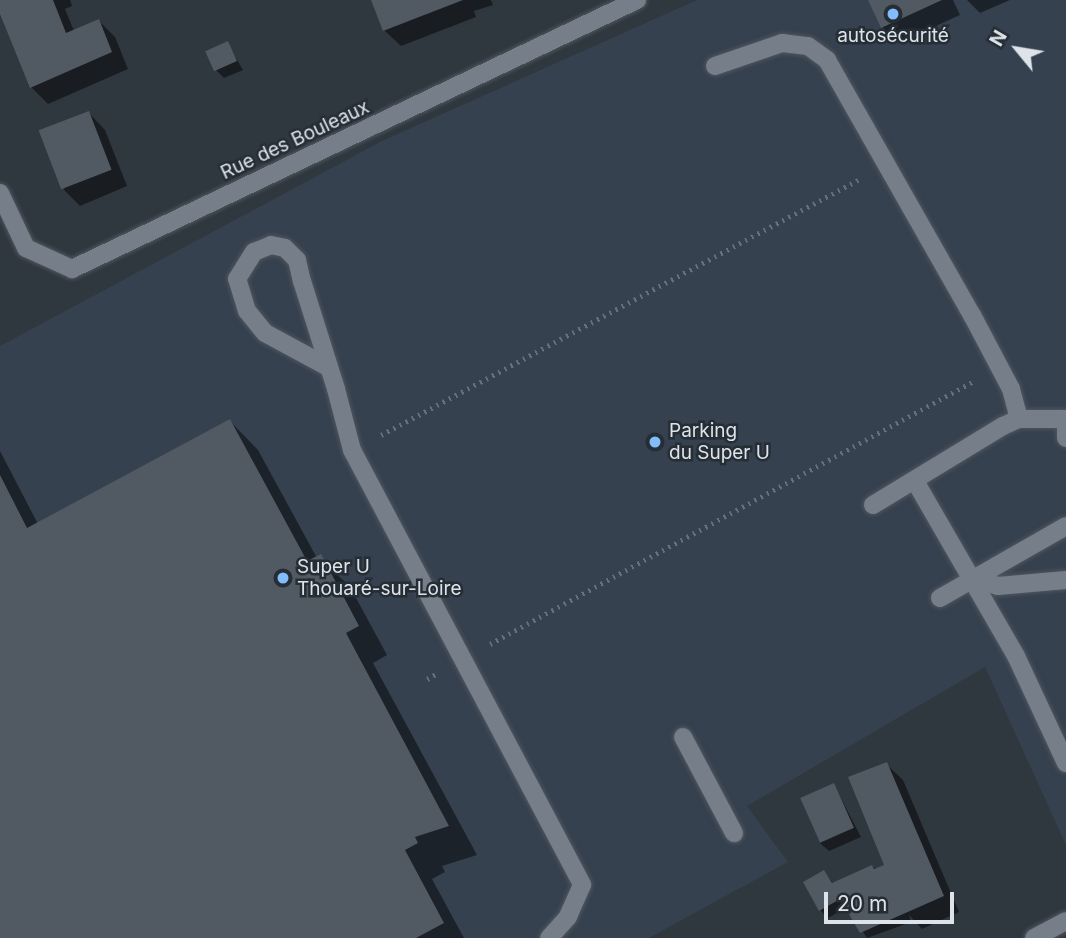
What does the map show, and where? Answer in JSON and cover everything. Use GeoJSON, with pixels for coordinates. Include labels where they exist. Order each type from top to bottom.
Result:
{"type":"FeatureCollection","features":[{"type":"Feature","properties":{"kind":"street","name":"Rue des Bouleaux"},"geometry":{"type":"LineString","coordinates":[[0,193],[26,248],[72,269],[637,0]]}},
{"type":"Feature","properties":{"kind":"street"},"geometry":{"type":"LineString","coordinates":[[715,66],[782,43],[808,46],[827,60],[999,367],[1019,419]]}},
{"type":"Feature","properties":{"kind":"street"},"geometry":{"type":"LineString","coordinates":[[328,367],[265,333],[247,311],[237,279],[254,252],[271,245],[285,248],[297,260],[302,281],[328,367],[352,450],[582,886],[568,917],[549,938]]}},
{"type":"Feature","properties":{"kind":"street"},"geometry":{"type":"LineString","coordinates":[[873,505],[966,447],[1019,419],[1066,421],[1066,438]]}},
{"type":"Feature","properties":{"kind":"street"},"geometry":{"type":"LineString","coordinates":[[915,481],[974,579],[1066,763]]}},
{"type":"Feature","properties":{"kind":"street"},"geometry":{"type":"LineString","coordinates":[[940,598],[1066,526]]}},
{"type":"Feature","properties":{"kind":"street"},"geometry":{"type":"LineString","coordinates":[[974,579],[998,586],[1066,580]]}},
{"type":"Feature","properties":{"kind":"street"},"geometry":{"type":"LineString","coordinates":[[683,737],[734,833]]}},
{"type":"Feature","properties":{"kind":"street"},"geometry":{"type":"LineString","coordinates":[[1034,938],[1066,921]]}},
{"type":"Feature","properties":{"kind":"path"},"geometry":{"type":"LineString","coordinates":[[352,450],[887,165]]}},
{"type":"Feature","properties":{"kind":"path"},"geometry":{"type":"LineString","coordinates":[[427,678],[999,367]]}},
{"type":"Feature","properties":{"kind":"shaded area"},"geometry":{"type":"Polygon","coordinates":[[[697,0],[1066,0],[1066,845],[985,667],[747,806],[788,862],[649,938],[0,938],[0,346],[382,141],[697,0]]]}},
{"type":"Feature","properties":{"kind":"building"},"geometry":{"type":"Polygon","coordinates":[[[0,0],[53,0],[66,33],[99,19],[112,52],[30,88],[0,14],[0,0]]]}},
{"type":"Feature","properties":{"kind":"building"},"geometry":{"type":"Polygon","coordinates":[[[371,0],[463,0],[383,31],[371,0]]]}},
{"type":"Feature","properties":{"kind":"building","name":"autosécurité"},"geometry":{"type":"Polygon","coordinates":[[[868,0],[942,0],[881,28],[868,0]]]}},
{"type":"Feature","properties":{"kind":"building"},"geometry":{"type":"Polygon","coordinates":[[[228,41],[237,61],[214,71],[205,51],[228,41]]]}},
{"type":"Feature","properties":{"kind":"building"},"geometry":{"type":"Polygon","coordinates":[[[89,111],[112,170],[61,189],[39,130],[89,111]]]}},
{"type":"Feature","properties":{"kind":"building"},"geometry":{"type":"Polygon","coordinates":[[[230,419],[307,561],[321,554],[359,626],[346,633],[449,826],[415,837],[418,843],[405,850],[444,923],[416,938],[0,938],[0,475],[27,528],[230,419]]]}},
{"type":"Feature","properties":{"kind":"building"},"geometry":{"type":"Polygon","coordinates":[[[887,762],[944,896],[860,933],[840,899],[819,911],[803,882],[824,870],[832,883],[872,865],[874,869],[884,865],[848,777],[887,762]]]}},
{"type":"Feature","properties":{"kind":"building"},"geometry":{"type":"Polygon","coordinates":[[[834,783],[854,828],[820,843],[800,798],[834,783]]]}},
{"type":"Feature","properties":{"kind":"place","name":"autosécurité"},"geometry":{"type":"Point","coordinates":[893,14]}},
{"type":"Feature","properties":{"kind":"place","name":"Parking du Super U"},"geometry":{"type":"Point","coordinates":[655,442]}},
{"type":"Feature","properties":{"kind":"place","name":"Super U Thouaré-sur-Loire"},"geometry":{"type":"Point","coordinates":[283,578]}}]}
